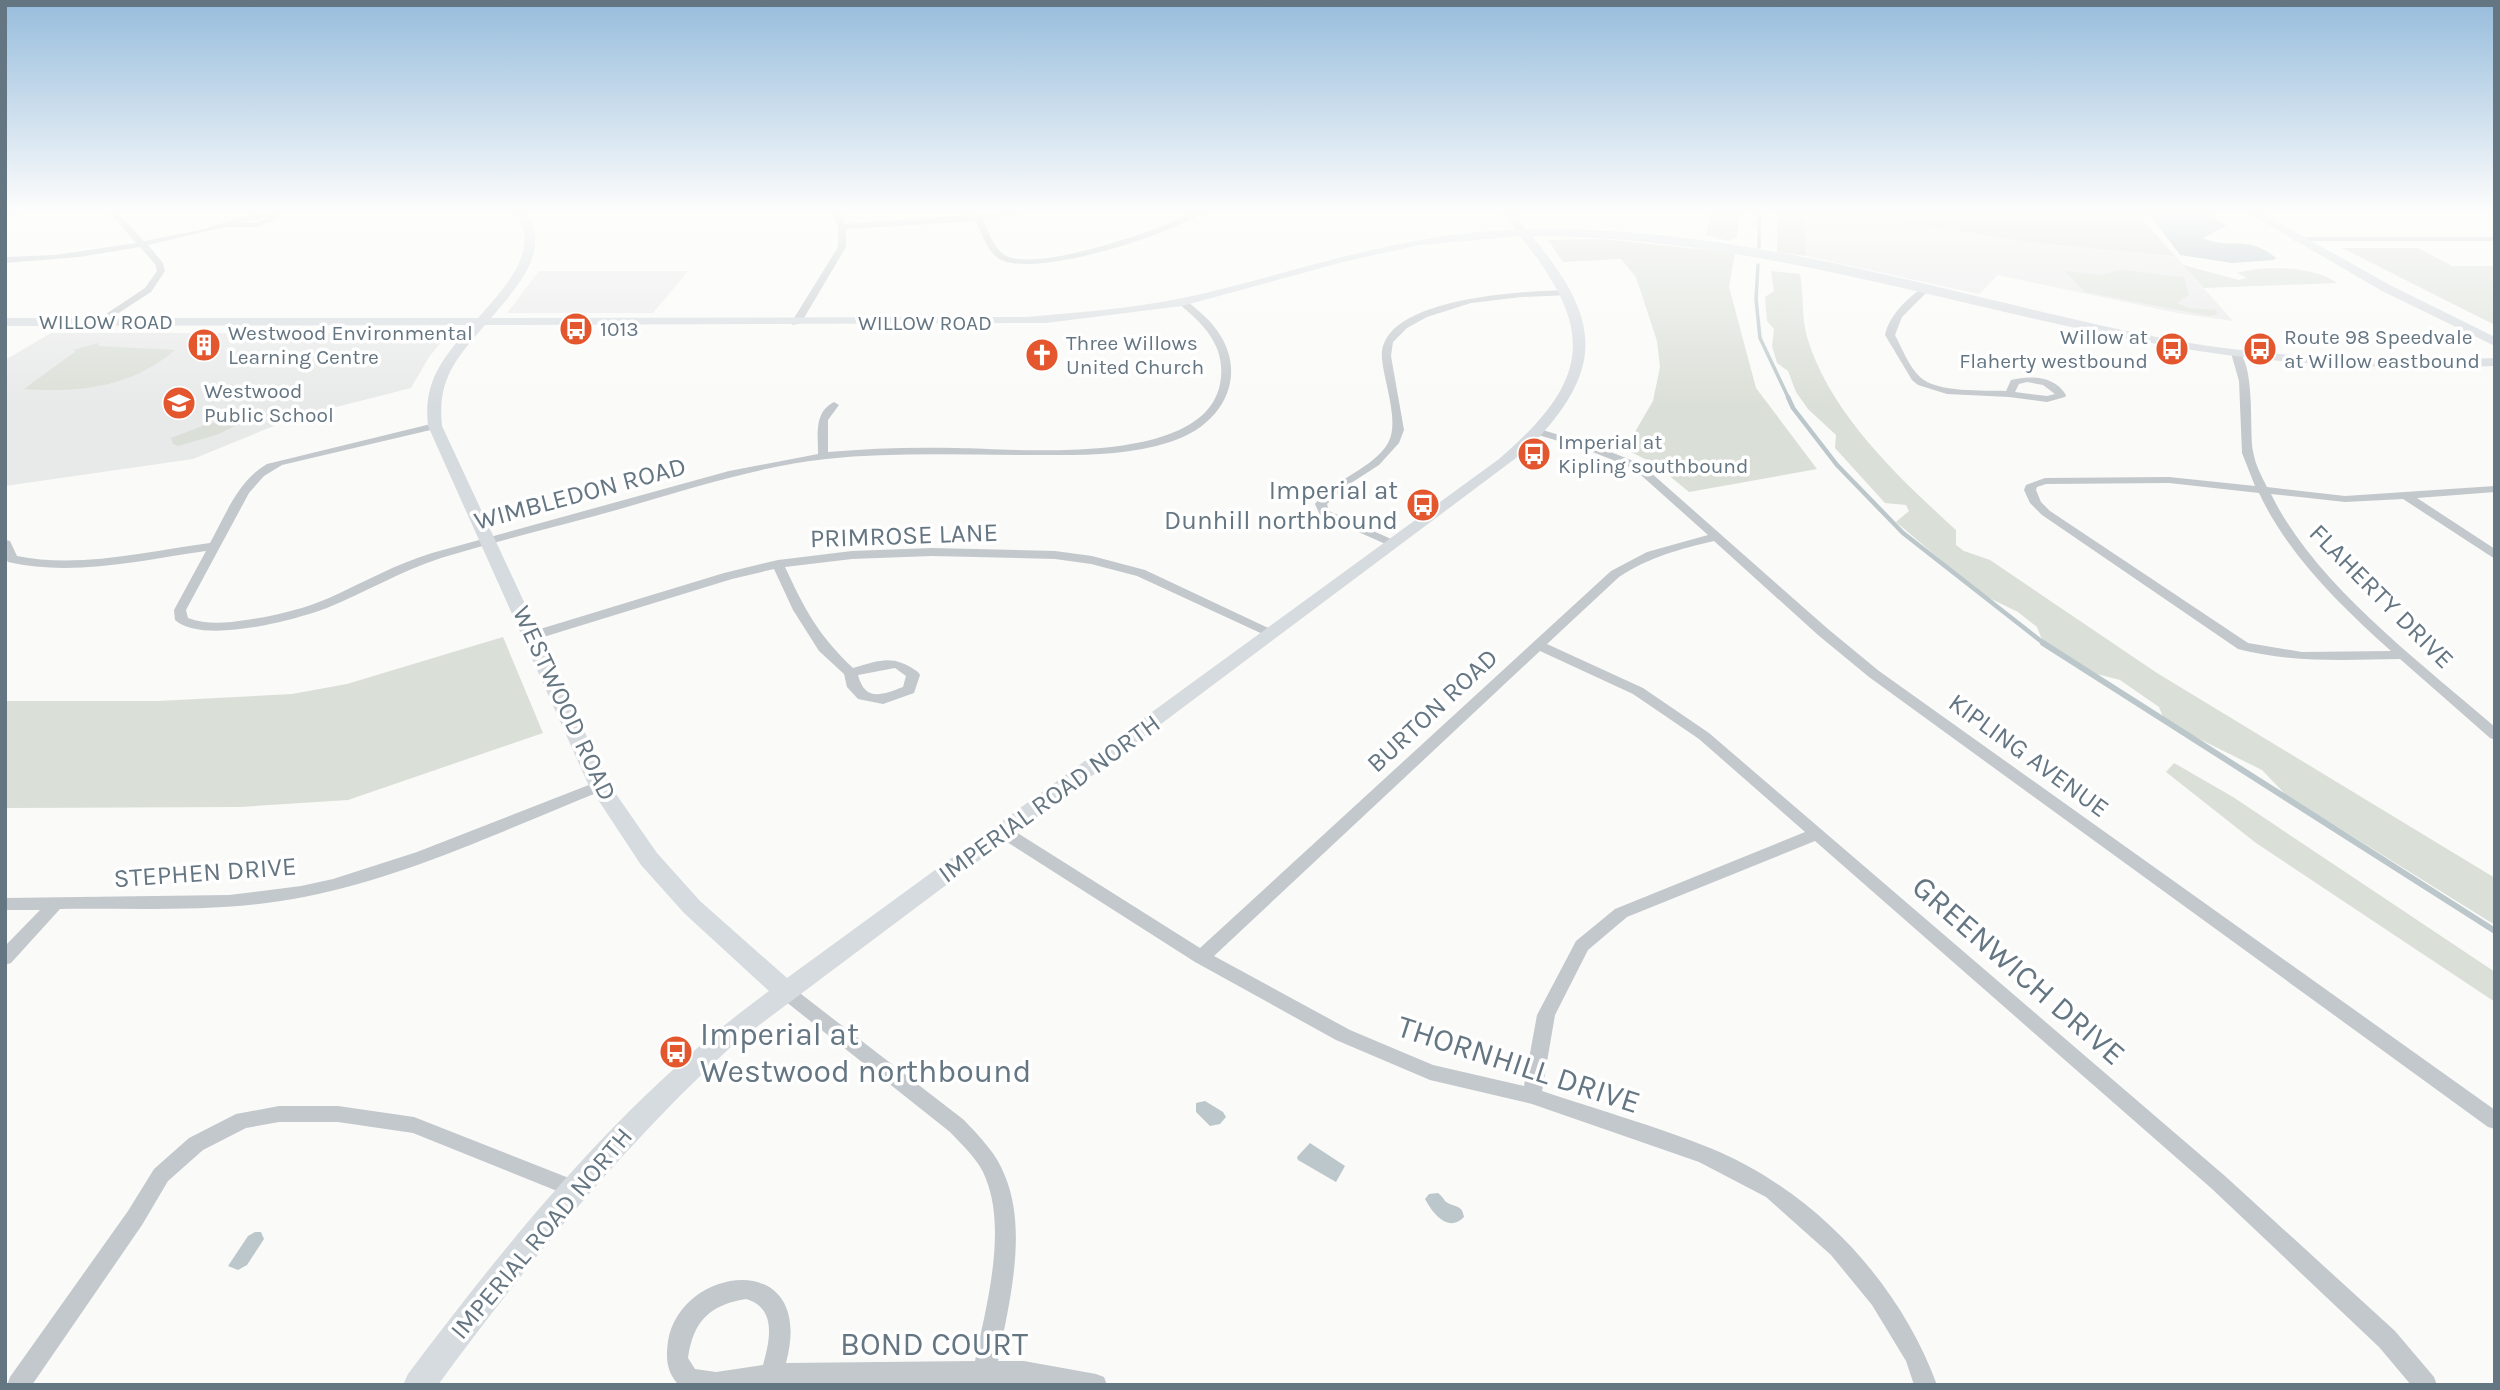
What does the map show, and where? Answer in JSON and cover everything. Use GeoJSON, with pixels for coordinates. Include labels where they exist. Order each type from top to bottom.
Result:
{"type":"FeatureCollection","features":[{"type":"Feature","properties":{"kind":"street"},"geometry":{"type":"LineString","coordinates":[[100,322],[148,290],[159,276]]}},
{"type":"Feature","properties":{"kind":"street","name":"WESTWOOD ROAD"},"geometry":{"type":"LineString","coordinates":[[516,276],[440,376],[433,407],[435,426],[533,636],[599,786],[649,859],[692,907],[786,992],[957,1126],[982,1153],[996,1177],[1006,1211],[1001,1273],[984,1373]]}},
{"type":"Feature","properties":{"kind":"street"},"geometry":{"type":"LineString","coordinates":[[796,323],[826,276]]}},
{"type":"Feature","properties":{"kind":"street","name":"WILLOW ROAD"},"geometry":{"type":"LineString","coordinates":[[5,322],[1026,321],[1107,314],[1182,302],[1282,276]]}},
{"type":"Feature","properties":{"kind":"street","name":"IMPERIAL ROAD NORTH"},"geometry":{"type":"LineString","coordinates":[[419,1385],[509,1263],[572,1188],[680,1076],[725,1037],[1504,462],[1539,432],[1572,384],[1580,358],[1581,336],[1577,314],[1567,293],[1554,276]]}},
{"type":"Feature","properties":{"kind":"street","name":"WILLOW ROAD"},"geometry":{"type":"LineString","coordinates":[[1864,276],[2094,328],[2236,353],[2401,366],[2495,362]]}},
{"type":"Feature","properties":{"kind":"street"},"geometry":{"type":"LineString","coordinates":[[2364,276],[2495,342]]}},
{"type":"Feature","properties":{"kind":"street"},"geometry":{"type":"LineString","coordinates":[[1927,288],[1894,321],[1890,329],[1890,335],[1915,379],[1947,391],[2009,394]]}},
{"type":"Feature","properties":{"kind":"street"},"geometry":{"type":"LineString","coordinates":[[1394,543],[1324,513],[1321,504],[1328,495],[1380,460],[1397,439],[1399,429],[1386,356],[1388,341],[1406,324],[1474,300],[1511,294],[1567,293]]}},
{"type":"Feature","properties":{"kind":"street","name":"WIMBLEDON ROAD"},"geometry":{"type":"LineString","coordinates":[[435,426],[288,461],[260,471],[250,481],[180,610],[182,620],[195,626],[216,628],[258,623],[322,606],[414,563],[739,474],[823,456],[888,452],[1113,451],[1157,443],[1185,432],[1218,407],[1225,390],[1225,350],[1220,337],[1182,302]]}},
{"type":"Feature","properties":{"kind":"street","name":"FLAHERTY DRIVE"},"geometry":{"type":"LineString","coordinates":[[2236,353],[2247,388],[2243,412],[2244,443],[2261,489],[2297,547],[2346,600],[2495,735]]}},
{"type":"Feature","properties":{"kind":"street"},"geometry":{"type":"LineString","coordinates":[[823,456],[823,420],[834,405]]}},
{"type":"Feature","properties":{"kind":"street","name":"KIPLING AVENUE"},"geometry":{"type":"LineString","coordinates":[[1539,432],[1589,447],[1637,466],[1874,674],[2495,1121]]}},
{"type":"Feature","properties":{"kind":"street"},"geometry":{"type":"LineString","coordinates":[[2405,655],[2287,655],[2265,653],[2243,646],[2046,513],[2031,496],[2032,485],[2045,481],[2141,480],[2210,483],[2345,499],[2495,489]]}},
{"type":"Feature","properties":{"kind":"street"},"geometry":{"type":"LineString","coordinates":[[2407,496],[2495,555]]}},
{"type":"Feature","properties":{"kind":"street","name":"BURTON ROAD"},"geometry":{"type":"LineString","coordinates":[[1201,957],[1628,565],[1661,550],[1717,537]]}},
{"type":"Feature","properties":{"kind":"street"},"geometry":{"type":"LineString","coordinates":[[6,544],[12,559],[24,564],[52,564],[214,546]]}},
{"type":"Feature","properties":{"kind":"street","name":"PRIMROSE LANE"},"geometry":{"type":"LineString","coordinates":[[533,636],[728,576],[778,564],[852,555],[932,552],[1055,555],[1092,560],[1152,578],[1272,633]]}},
{"type":"Feature","properties":{"kind":"street"},"geometry":{"type":"LineString","coordinates":[[778,564],[799,610],[824,648],[850,673]]}},
{"type":"Feature","properties":{"kind":"street","name":"GREENWICH DRIVE"},"geometry":{"type":"LineString","coordinates":[[1539,645],[1607,675],[1669,710],[1714,744],[2218,1182],[2388,1339],[2426,1385]]}},
{"type":"Feature","properties":{"kind":"street","name":"STEPHEN DRIVE"},"geometry":{"type":"LineString","coordinates":[[5,904],[229,901],[334,885],[424,856],[599,786]]}},
{"type":"Feature","properties":{"kind":"street","name":"THORNHILL DRIVE"},"geometry":{"type":"LineString","coordinates":[[1002,831],[1201,957],[1343,1035],[1430,1072],[1532,1096],[1705,1156],[1773,1191],[1838,1248],[1880,1298],[1915,1355],[1926,1385]]}},
{"type":"Feature","properties":{"kind":"street"},"geometry":{"type":"LineString","coordinates":[[1532,1096],[1546,1015],[1583,946],[1621,913],[1816,834]]}},
{"type":"Feature","properties":{"kind":"street"},"geometry":{"type":"LineString","coordinates":[[5,958],[55,904]]}},
{"type":"Feature","properties":{"kind":"street"},"geometry":{"type":"LineString","coordinates":[[18,1385],[135,1217],[161,1175],[196,1144],[243,1120],[279,1114],[338,1114],[414,1125],[572,1188]]}},
{"type":"Feature","properties":{"kind":"street","name":"BOND COURT"},"geometry":{"type":"LineString","coordinates":[[771,1375],[779,1322],[772,1301],[759,1292],[745,1287],[708,1299],[693,1312],[680,1330],[677,1364],[686,1378],[701,1384],[718,1384],[755,1375],[771,1375],[984,1373],[1024,1372],[1096,1385]]}},
{"type":"Feature","properties":{"kind":"shaded area"},"geometry":{"type":"Polygon","coordinates":[[[535,276],[684,276],[653,313],[507,313],[535,276]]]}},
{"type":"Feature","properties":{"kind":"shaded area"},"geometry":{"type":"Polygon","coordinates":[[[1731,276],[1729,287],[1756,388],[1817,469],[1689,492],[1655,464],[1625,449],[1653,401],[1660,367],[1657,341],[1636,277],[1731,276]]]}},
{"type":"Feature","properties":{"kind":"shaded area"},"geometry":{"type":"Polygon","coordinates":[[[1772,276],[1800,276],[1807,337],[1832,392],[1869,443],[1912,489],[1956,530],[1956,545],[1964,551],[1990,560],[2157,673],[2495,878],[2495,925],[2286,795],[2262,770],[2165,722],[2159,707],[2120,680],[2097,674],[2042,640],[2037,627],[2018,612],[1981,594],[1896,522],[1909,511],[1906,505],[1885,503],[1835,448],[1836,435],[1808,409],[1796,392],[1788,371],[1777,363],[1772,346],[1774,329],[1767,321],[1765,297],[1774,291],[1772,276]]]}},
{"type":"Feature","properties":{"kind":"shaded area"},"geometry":{"type":"Polygon","coordinates":[[[1896,276],[1997,276],[1979,294],[1896,276]]]}},
{"type":"Feature","properties":{"kind":"shaded area"},"geometry":{"type":"Polygon","coordinates":[[[2002,276],[2193,276],[2233,321],[2177,313],[2002,276]]]}},
{"type":"Feature","properties":{"kind":"shaded area"},"geometry":{"type":"Polygon","coordinates":[[[2070,276],[2184,277],[2189,295],[2176,303],[2190,308],[2216,310],[2217,314],[2210,316],[2085,292],[2070,276]]]}},
{"type":"Feature","properties":{"kind":"shaded area"},"geometry":{"type":"Polygon","coordinates":[[[2193,276],[2224,276],[2239,280],[2247,278],[2243,276],[2325,276],[2337,283],[2204,288],[2193,276]]]}},
{"type":"Feature","properties":{"kind":"shaded area"},"geometry":{"type":"Polygon","coordinates":[[[2397,276],[2495,276],[2495,325],[2397,276]]]}},
{"type":"Feature","properties":{"kind":"shaded area","name":"Westwood Public School"},"geometry":{"type":"Polygon","coordinates":[[[51,333],[449,333],[429,357],[411,388],[293,418],[193,459],[5,486],[5,360],[51,333]]]}},
{"type":"Feature","properties":{"kind":"shaded area"},"geometry":{"type":"Polygon","coordinates":[[[98,343],[99,346],[175,350],[141,372],[104,385],[65,390],[24,389],[76,351],[73,350],[98,343]]]}},
{"type":"Feature","properties":{"kind":"shaded area"},"geometry":{"type":"Polygon","coordinates":[[[237,420],[238,424],[219,434],[178,446],[173,444],[171,438],[208,424],[237,420]]]}},
{"type":"Feature","properties":{"kind":"shaded area"},"geometry":{"type":"Polygon","coordinates":[[[503,637],[543,733],[348,800],[240,807],[5,808],[5,701],[158,701],[292,694],[347,684],[503,637]]]}},
{"type":"Feature","properties":{"kind":"shaded area"},"geometry":{"type":"Polygon","coordinates":[[[2174,763],[2233,797],[2495,972],[2495,1002],[2256,843],[2166,772],[2174,763]]]}},
{"type":"Feature","properties":{"kind":"shaded area"},"geometry":{"type":"Polygon","coordinates":[[[1205,1101],[1223,1112],[1226,1117],[1220,1124],[1210,1126],[1196,1112],[1196,1103],[1205,1101]]]}},
{"type":"Feature","properties":{"kind":"shaded area"},"geometry":{"type":"Polygon","coordinates":[[[1310,1143],[1345,1166],[1336,1182],[1298,1160],[1297,1157],[1310,1143]]]}},
{"type":"Feature","properties":{"kind":"shaded area"},"geometry":{"type":"Polygon","coordinates":[[[1438,1193],[1445,1201],[1459,1208],[1464,1217],[1452,1223],[1436,1215],[1425,1199],[1429,1194],[1438,1193]]]}},
{"type":"Feature","properties":{"kind":"shaded area"},"geometry":{"type":"Polygon","coordinates":[[[261,1232],[264,1239],[247,1265],[238,1270],[228,1266],[248,1236],[261,1232]]]}},
{"type":"Feature","properties":{"kind":"waterway"},"geometry":{"type":"LineString","coordinates":[[1757,276],[1756,299],[1760,338],[1789,399]]}},
{"type":"Feature","properties":{"kind":"waterway"},"geometry":{"type":"LineString","coordinates":[[1788,397],[1793,408],[1837,465],[1903,533],[2045,645]]}},
{"type":"Feature","properties":{"kind":"waterway"},"geometry":{"type":"LineString","coordinates":[[2045,645],[2495,931]]}},
{"type":"Feature","properties":{"kind":"place","name":"1013"},"geometry":{"type":"Point","coordinates":[576,329]}},
{"type":"Feature","properties":{"kind":"place","name":"Westwood Environmental Learning Centre"},"geometry":{"type":"Point","coordinates":[204,345]}},
{"type":"Feature","properties":{"kind":"place","name":"Willow at Flaherty westbound"},"geometry":{"type":"Point","coordinates":[2172,349]}},
{"type":"Feature","properties":{"kind":"place","name":"Route 98 Speedvale at Willow eastbound"},"geometry":{"type":"Point","coordinates":[2260,349]}},
{"type":"Feature","properties":{"kind":"place","name":"Three Willows United Church"},"geometry":{"type":"Point","coordinates":[1042,355]}},
{"type":"Feature","properties":{"kind":"place","name":"Westwood Public School"},"geometry":{"type":"Point","coordinates":[179,403]}},
{"type":"Feature","properties":{"kind":"place","name":"Imperial at Kipling southbound"},"geometry":{"type":"Point","coordinates":[1534,454]}},
{"type":"Feature","properties":{"kind":"place","name":"Imperial at Dunhill northbound"},"geometry":{"type":"Point","coordinates":[1423,505]}},
{"type":"Feature","properties":{"kind":"place","name":"Imperial at Westwood northbound"},"geometry":{"type":"Point","coordinates":[676,1052]}}]}
